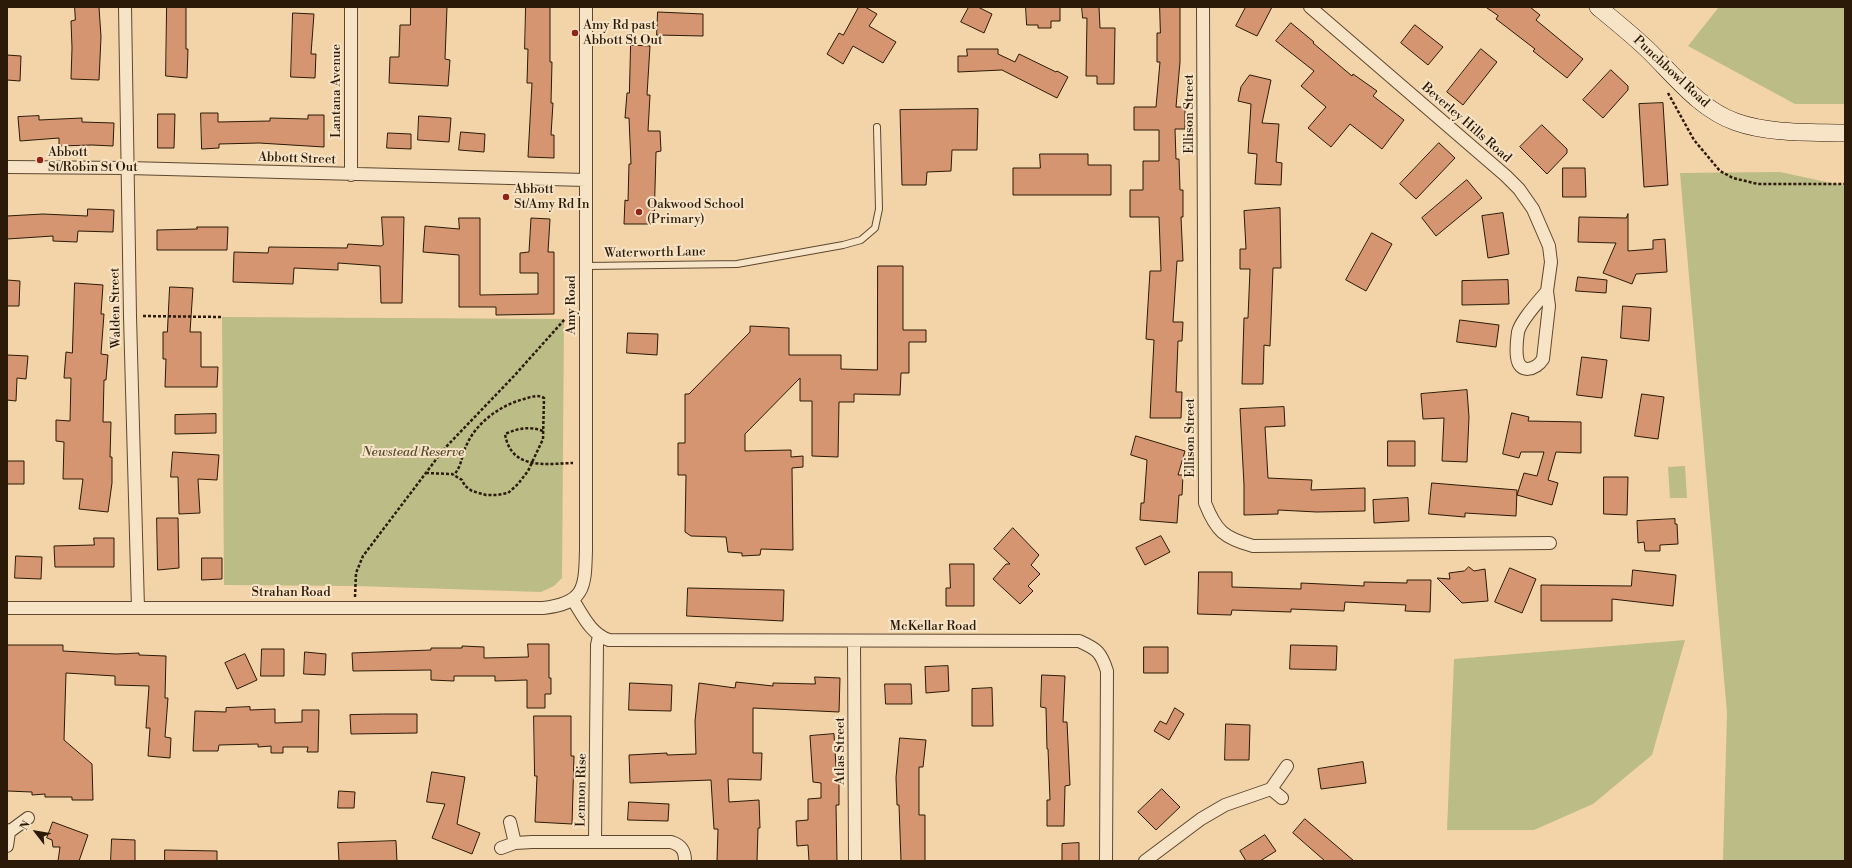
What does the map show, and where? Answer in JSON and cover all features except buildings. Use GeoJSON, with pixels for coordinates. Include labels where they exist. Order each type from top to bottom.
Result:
{"type":"FeatureCollection","features":[{"type":"Feature","properties":{"kind":"street","name":"Walden Street"},"geometry":{"type":"LineString","coordinates":[[125,7],[130,316],[138,608]]}},
{"type":"Feature","properties":{"kind":"street","name":"Lantana Avenue"},"geometry":{"type":"LineString","coordinates":[[351,7],[351,175]]}},
{"type":"Feature","properties":{"kind":"street","name":"Amy Road"},"geometry":{"type":"LineString","coordinates":[[573,600],[581,591],[585,571],[586,7]]}},
{"type":"Feature","properties":{"kind":"street","name":"Ellison Street"},"geometry":{"type":"LineString","coordinates":[[1203,7],[1205,503],[1212,520],[1222,532],[1235,541],[1253,546],[1550,544]]}},
{"type":"Feature","properties":{"kind":"street","name":"Beverley Hills Road"},"geometry":{"type":"LineString","coordinates":[[1310,7],[1506,176],[1519,189],[1533,209],[1549,246],[1551,262],[1547,291],[1549,306],[1543,359],[1539,366],[1532,370],[1524,369],[1519,364],[1517,358],[1518,331],[1547,291]]}},
{"type":"Feature","properties":{"kind":"street","name":"Punchbowl Road"},"geometry":{"type":"LineString","coordinates":[[1598,7],[1647,49],[1699,101],[1724,118],[1767,130],[1845,133]]}},
{"type":"Feature","properties":{"kind":"street","name":"Abbott Street"},"geometry":{"type":"LineString","coordinates":[[7,167],[128,168],[586,180]]}},
{"type":"Feature","properties":{"kind":"street","name":"Strahan Road"},"geometry":{"type":"LineString","coordinates":[[7,608],[543,608],[564,605],[573,600]]}},
{"type":"Feature","properties":{"kind":"street"},"geometry":{"type":"LineString","coordinates":[[573,600],[591,627],[600,636]]}},
{"type":"Feature","properties":{"kind":"street","name":"McKellar Road"},"geometry":{"type":"LineString","coordinates":[[600,636],[609,640],[1078,641],[1093,647],[1102,656],[1107,671],[1106,861]]}},
{"type":"Feature","properties":{"kind":"street","name":"Lennon Rise"},"geometry":{"type":"LineString","coordinates":[[600,636],[597,645],[595,841],[671,842],[679,844],[683,849],[685,861]]}},
{"type":"Feature","properties":{"kind":"street","name":"Atlas Street"},"geometry":{"type":"LineString","coordinates":[[854,641],[855,861]]}},
{"type":"Feature","properties":{"kind":"street"},"geometry":{"type":"LineString","coordinates":[[1145,861],[1201,819],[1224,805],[1271,789],[1288,766]]}},
{"type":"Feature","properties":{"kind":"street"},"geometry":{"type":"LineString","coordinates":[[1271,789],[1282,798]]}},
{"type":"Feature","properties":{"kind":"street"},"geometry":{"type":"LineString","coordinates":[[7,846],[8,831],[28,818]]}},
{"type":"Feature","properties":{"kind":"street"},"geometry":{"type":"LineString","coordinates":[[510,822],[515,843]]}},
{"type":"Feature","properties":{"kind":"street"},"geometry":{"type":"LineString","coordinates":[[501,848],[515,843],[595,841]]}},
{"type":"Feature","properties":{"kind":"lane","name":"Waterworth Lane"},"geometry":{"type":"LineString","coordinates":[[586,266],[737,264],[842,245],[861,240],[875,228],[880,209],[877,127]]}},
{"type":"Feature","properties":{"kind":"path"},"geometry":{"type":"LineString","coordinates":[[1664,87],[1694,140],[1720,171],[1733,178],[1758,184],[1845,184]]}},
{"type":"Feature","properties":{"kind":"path"},"geometry":{"type":"LineString","coordinates":[[130,316],[222,317]]}},
{"type":"Feature","properties":{"kind":"path"},"geometry":{"type":"LineString","coordinates":[[355,607],[356,573],[363,556],[444,449],[514,376],[565,319]]}},
{"type":"Feature","properties":{"kind":"path"},"geometry":{"type":"LineString","coordinates":[[426,473],[445,473],[454,475],[462,480],[465,486],[472,491],[486,495],[508,493],[518,484],[533,463],[542,439],[544,398],[541,396],[536,396],[517,401],[492,414],[471,436],[467,444],[461,466],[454,475]]}},
{"type":"Feature","properties":{"kind":"path"},"geometry":{"type":"LineString","coordinates":[[543,431],[533,428],[524,428],[505,434],[510,450],[514,455],[533,463],[546,465],[586,462]]}},
{"type":"Feature","properties":{"kind":"green space"},"geometry":{"type":"Polygon","coordinates":[[[1719,7],[1845,7],[1845,104],[1795,104],[1688,46],[1719,7]]]}},
{"type":"Feature","properties":{"kind":"green space"},"geometry":{"type":"Polygon","coordinates":[[[1780,172],[1845,186],[1845,861],[1723,861],[1727,713],[1680,173],[1780,172]]]}},
{"type":"Feature","properties":{"kind":"green space","name":"Newstead Reserve"},"geometry":{"type":"Polygon","coordinates":[[[222,317],[564,319],[562,578],[554,586],[541,592],[356,586],[224,585],[222,317]]]}},
{"type":"Feature","properties":{"kind":"green space"},"geometry":{"type":"Polygon","coordinates":[[[1685,466],[1687,498],[1670,498],[1668,467],[1685,466]]]}},
{"type":"Feature","properties":{"kind":"green space"},"geometry":{"type":"Polygon","coordinates":[[[1685,640],[1652,755],[1593,804],[1534,830],[1447,830],[1454,659],[1685,640]]]}},
{"type":"Feature","properties":{"kind":"place","name":"Amy Rd past Abbott St Out"},"geometry":{"type":"Point","coordinates":[575,33]}},
{"type":"Feature","properties":{"kind":"place","name":"Abbott St/Robin St Out"},"geometry":{"type":"Point","coordinates":[40,160]}},
{"type":"Feature","properties":{"kind":"place","name":"Abbott St/Amy Rd In"},"geometry":{"type":"Point","coordinates":[506,197]}},
{"type":"Feature","properties":{"kind":"place","name":"Oakwood School (Primary)"},"geometry":{"type":"Point","coordinates":[639,212]}}]}
